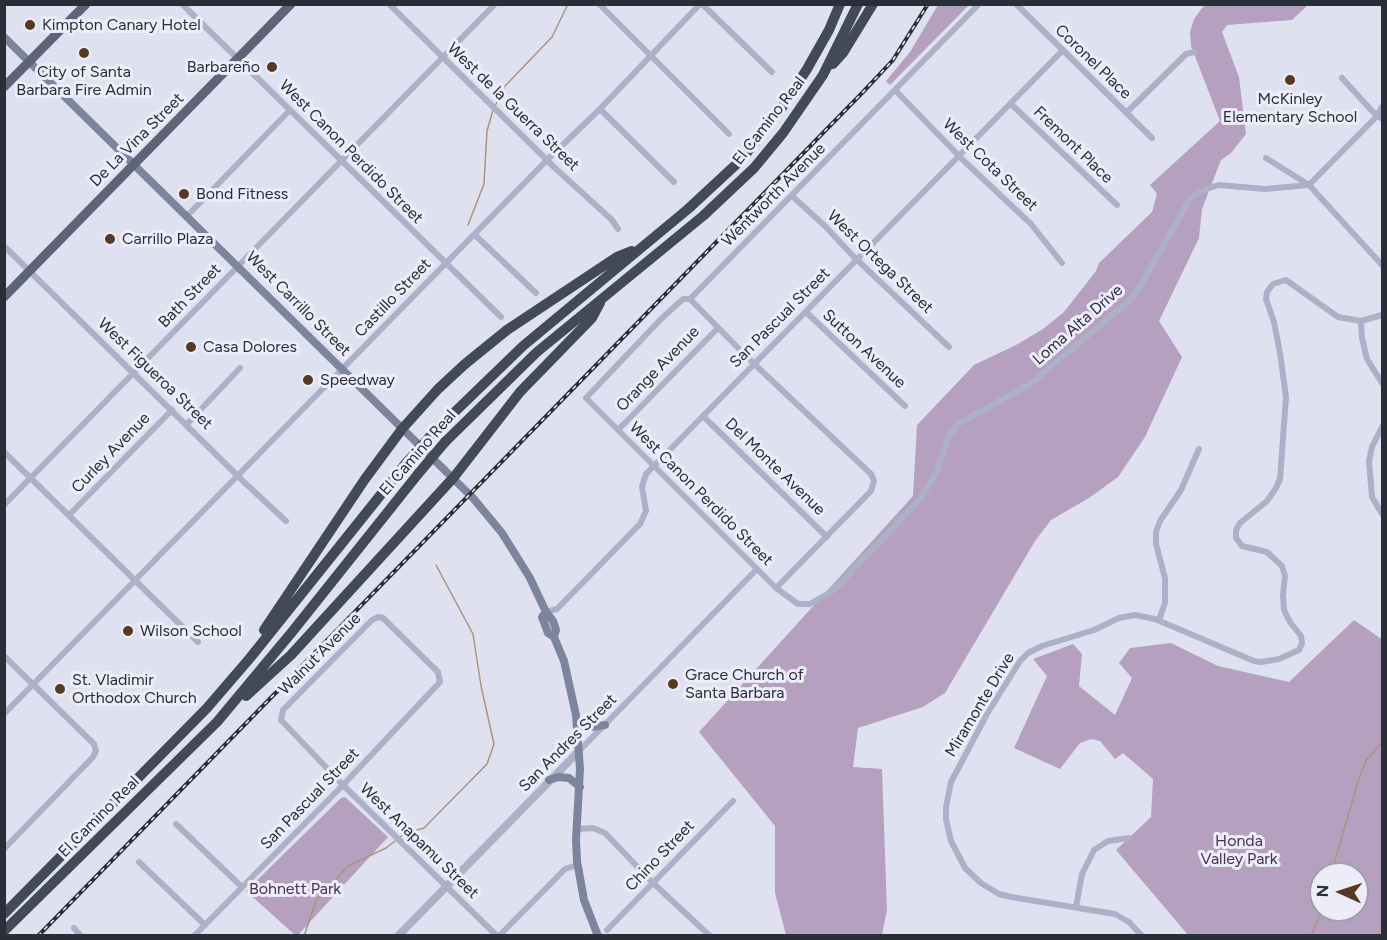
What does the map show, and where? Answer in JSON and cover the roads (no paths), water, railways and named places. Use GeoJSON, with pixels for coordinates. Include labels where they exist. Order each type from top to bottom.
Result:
{"type":"FeatureCollection","features":[{"type":"Feature","properties":{"kind":"highway","name":"El Camino Real"},"geometry":{"type":"LineString","coordinates":[[4,914],[207,708],[434,432],[514,354],[714,187],[742,159],[783,106],[807,69],[829,30],[840,4]]}},
{"type":"Feature","properties":{"kind":"highway","name":"El Camino Real"},"geometry":{"type":"LineString","coordinates":[[4,931],[217,722],[445,442],[537,352],[710,211],[737,186],[783,133],[823,75],[858,4]]}},
{"type":"Feature","properties":{"kind":"highway"},"geometry":{"type":"LineString","coordinates":[[823,75],[843,53],[873,4]]}},
{"type":"Feature","properties":{"kind":"highway"},"geometry":{"type":"LineString","coordinates":[[250,658],[261,634],[347,505],[402,429],[451,376],[507,330],[617,257],[643,247]]}},
{"type":"Feature","properties":{"kind":"highway"},"geometry":{"type":"LineString","coordinates":[[217,722],[291,655],[454,477],[520,392],[592,318],[604,297]]}},
{"type":"Feature","properties":{"kind":"main road"},"geometry":{"type":"LineString","coordinates":[[4,87],[86,4]]}},
{"type":"Feature","properties":{"kind":"main road","name":"De La Vina Street"},"geometry":{"type":"LineString","coordinates":[[4,297],[291,4]]}},
{"type":"Feature","properties":{"kind":"main road","name":"West Carrillo Street"},"geometry":{"type":"LineString","coordinates":[[4,37],[402,429],[454,477],[502,533],[530,578],[546,612],[542,617],[544,624],[548,633],[554,637],[570,684],[579,751],[577,865],[584,900],[598,936]]}},
{"type":"Feature","properties":{"kind":"main road"},"geometry":{"type":"LineString","coordinates":[[577,725],[591,727],[605,725]]}},
{"type":"Feature","properties":{"kind":"main road"},"geometry":{"type":"LineString","coordinates":[[549,780],[558,777],[569,778],[580,787]]}},
{"type":"Feature","properties":{"kind":"street","name":"West Canon Perdido Street"},"geometry":{"type":"LineString","coordinates":[[182,4],[501,318]]}},
{"type":"Feature","properties":{"kind":"street","name":"West de la Guerra Street"},"geometry":{"type":"LineString","coordinates":[[389,4],[547,160],[612,220],[618,229]]}},
{"type":"Feature","properties":{"kind":"street","name":"Bath Street"},"geometry":{"type":"LineString","coordinates":[[4,505],[495,4]]}},
{"type":"Feature","properties":{"kind":"street"},"geometry":{"type":"LineString","coordinates":[[599,4],[729,134]]}},
{"type":"Feature","properties":{"kind":"street"},"geometry":{"type":"LineString","coordinates":[[701,4],[772,72]]}},
{"type":"Feature","properties":{"kind":"street","name":"Castillo Street"},"geometry":{"type":"LineString","coordinates":[[4,714],[701,4]]}},
{"type":"Feature","properties":{"kind":"street","name":"Wentworth Avenue"},"geometry":{"type":"LineString","coordinates":[[586,398],[661,319],[683,299],[690,299],[979,4]]}},
{"type":"Feature","properties":{"kind":"street","name":"Coronel Place"},"geometry":{"type":"LineString","coordinates":[[1016,4],[1152,138]]}},
{"type":"Feature","properties":{"kind":"street","name":"San Pascual Street"},"geometry":{"type":"LineString","coordinates":[[546,612],[557,609],[640,524],[646,507],[642,484],[646,474],[1063,50]]}},
{"type":"Feature","properties":{"kind":"street"},"geometry":{"type":"LineString","coordinates":[[1126,112],[1186,54],[1194,52]]}},
{"type":"Feature","properties":{"kind":"street"},"geometry":{"type":"LineString","coordinates":[[1342,78],[1380,117]]}},
{"type":"Feature","properties":{"kind":"street","name":"West Cota Street"},"geometry":{"type":"LineString","coordinates":[[894,90],[1032,224],[1062,263]]}},
{"type":"Feature","properties":{"kind":"street","name":"Fremont Place"},"geometry":{"type":"LineString","coordinates":[[1011,104],[1117,206]]}},
{"type":"Feature","properties":{"kind":"street"},"geometry":{"type":"LineString","coordinates":[[1309,185],[1380,117],[1383,107]]}},
{"type":"Feature","properties":{"kind":"street"},"geometry":{"type":"LineString","coordinates":[[600,109],[674,182]]}},
{"type":"Feature","properties":{"kind":"street"},"geometry":{"type":"LineString","coordinates":[[187,216],[290,110]]}},
{"type":"Feature","properties":{"kind":"street"},"geometry":{"type":"LineString","coordinates":[[1266,158],[1309,185],[1383,265]]}},
{"type":"Feature","properties":{"kind":"street","name":"Loma Alta Drive"},"geometry":{"type":"LineString","coordinates":[[801,605],[810,604],[834,590],[921,498],[936,473],[948,437],[958,424],[1029,385],[1129,301],[1194,196],[1219,185],[1265,189],[1309,185]]}},
{"type":"Feature","properties":{"kind":"street","name":"West Ortega Street"},"geometry":{"type":"LineString","coordinates":[[792,196],[949,347]]}},
{"type":"Feature","properties":{"kind":"street"},"geometry":{"type":"LineString","coordinates":[[475,235],[536,293]]}},
{"type":"Feature","properties":{"kind":"street","name":"West Figueroa Street"},"geometry":{"type":"LineString","coordinates":[[4,246],[238,476],[286,520]]}},
{"type":"Feature","properties":{"kind":"street","name":"Miramonte Drive"},"geometry":{"type":"LineString","coordinates":[[1142,936],[1129,922],[1115,914],[1011,897],[991,889],[972,875],[958,858],[949,835],[946,807],[954,774],[998,696],[1020,661],[1028,653],[1042,646],[1094,630],[1119,618],[1135,615],[1159,620],[1254,661],[1279,659],[1299,650],[1302,643],[1301,636],[1284,610],[1285,576],[1282,566],[1267,552],[1242,546],[1236,538],[1236,530],[1240,522],[1267,501],[1280,479],[1286,397],[1274,322],[1266,299],[1267,292],[1276,282],[1289,281],[1332,314],[1361,321],[1383,315]]}},
{"type":"Feature","properties":{"kind":"street"},"geometry":{"type":"LineString","coordinates":[[690,299],[871,474],[874,484],[827,537],[776,588]]}},
{"type":"Feature","properties":{"kind":"street","name":"Sutton Avenue"},"geometry":{"type":"LineString","coordinates":[[806,312],[905,406]]}},
{"type":"Feature","properties":{"kind":"street"},"geometry":{"type":"LineString","coordinates":[[1361,321],[1366,359],[1383,383]]}},
{"type":"Feature","properties":{"kind":"street","name":"Orange Avenue"},"geometry":{"type":"LineString","coordinates":[[618,430],[718,328]]}},
{"type":"Feature","properties":{"kind":"street"},"geometry":{"type":"LineString","coordinates":[[187,424],[240,368]]}},
{"type":"Feature","properties":{"kind":"street","name":"West Canon Perdido Street"},"geometry":{"type":"LineString","coordinates":[[586,398],[757,570],[776,588],[801,605]]}},
{"type":"Feature","properties":{"kind":"street","name":"Curley Avenue"},"geometry":{"type":"LineString","coordinates":[[69,515],[172,410]]}},
{"type":"Feature","properties":{"kind":"street","name":"Del Monte Avenue"},"geometry":{"type":"LineString","coordinates":[[704,417],[827,537]]}},
{"type":"Feature","properties":{"kind":"street"},"geometry":{"type":"LineString","coordinates":[[1383,427],[1372,447],[1370,461],[1372,497],[1383,514]]}},
{"type":"Feature","properties":{"kind":"street"},"geometry":{"type":"LineString","coordinates":[[1159,620],[1165,603],[1165,578],[1156,543],[1156,532],[1160,521],[1180,490],[1199,449]]}},
{"type":"Feature","properties":{"kind":"street"},"geometry":{"type":"LineString","coordinates":[[4,452],[198,642]]}},
{"type":"Feature","properties":{"kind":"street","name":"San Andres Street"},"geometry":{"type":"LineString","coordinates":[[398,936],[757,570]]}},
{"type":"Feature","properties":{"kind":"street","name":"Walnut Avenue"},"geometry":{"type":"LineString","coordinates":[[283,710],[376,618],[383,618],[438,672],[441,678]]}},
{"type":"Feature","properties":{"kind":"street"},"geometry":{"type":"LineString","coordinates":[[4,656],[94,744],[96,751],[93,757],[4,849]]}},
{"type":"Feature","properties":{"kind":"street","name":"San Pascual Street"},"geometry":{"type":"LineString","coordinates":[[194,936],[343,785],[441,678]]}},
{"type":"Feature","properties":{"kind":"street","name":"West Anapamu Street"},"geometry":{"type":"LineString","coordinates":[[283,710],[281,717],[283,723],[343,785],[498,936]]}},
{"type":"Feature","properties":{"kind":"street","name":"Chino Street"},"geometry":{"type":"LineString","coordinates":[[607,930],[733,801]]}},
{"type":"Feature","properties":{"kind":"street"},"geometry":{"type":"LineString","coordinates":[[176,824],[242,887]]}},
{"type":"Feature","properties":{"kind":"street"},"geometry":{"type":"LineString","coordinates":[[577,829],[593,828],[602,831],[652,883],[710,936]]}},
{"type":"Feature","properties":{"kind":"street"},"geometry":{"type":"LineString","coordinates":[[1076,907],[1082,874],[1094,850],[1112,839],[1129,838]]}},
{"type":"Feature","properties":{"kind":"street"},"geometry":{"type":"LineString","coordinates":[[139,862],[205,925]]}},
{"type":"Feature","properties":{"kind":"street"},"geometry":{"type":"LineString","coordinates":[[498,936],[565,869],[577,865]]}},
{"type":"Feature","properties":{"kind":"street"},"geometry":{"type":"LineString","coordinates":[[74,928],[81,936]]}},
{"type":"Feature","properties":{"kind":"waterway"},"geometry":{"type":"LineString","coordinates":[[495,106],[505,86],[552,37],[568,4]]}},
{"type":"Feature","properties":{"kind":"waterway"},"geometry":{"type":"LineString","coordinates":[[468,225],[484,184],[487,131],[493,110]]}},
{"type":"Feature","properties":{"kind":"waterway"},"geometry":{"type":"LineString","coordinates":[[399,838],[404,834],[424,828],[487,764],[494,744],[481,686],[473,634],[436,565]]}},
{"type":"Feature","properties":{"kind":"waterway"},"geometry":{"type":"LineString","coordinates":[[1334,862],[1359,778],[1366,761],[1382,742]]}},
{"type":"Feature","properties":{"kind":"waterway"},"geometry":{"type":"LineString","coordinates":[[304,936],[316,901],[348,866],[386,848],[395,841]]}},
{"type":"Feature","properties":{"kind":"waterway"},"geometry":{"type":"LineString","coordinates":[[1311,936],[1317,922]]}},
{"type":"Feature","properties":{"kind":"railway"},"geometry":{"type":"LineString","coordinates":[[38,936],[864,91],[893,60],[928,4]]}},
{"type":"Feature","properties":{"kind":"place","name":"Kimpton Canary Hotel"},"geometry":{"type":"Point","coordinates":[30,25]}},
{"type":"Feature","properties":{"kind":"place","name":"City of Santa Barbara Fire Admin"},"geometry":{"type":"Point","coordinates":[84,53]}},
{"type":"Feature","properties":{"kind":"place","name":"Barbareño"},"geometry":{"type":"Point","coordinates":[272,67]}},
{"type":"Feature","properties":{"kind":"place","name":"McKinley Elementary School"},"geometry":{"type":"Point","coordinates":[1290,80]}},
{"type":"Feature","properties":{"kind":"place","name":"Bond Fitness"},"geometry":{"type":"Point","coordinates":[184,194]}},
{"type":"Feature","properties":{"kind":"place","name":"Carrillo Plaza"},"geometry":{"type":"Point","coordinates":[110,239]}},
{"type":"Feature","properties":{"kind":"place","name":"Casa Dolores"},"geometry":{"type":"Point","coordinates":[191,347]}},
{"type":"Feature","properties":{"kind":"place","name":"Speedway"},"geometry":{"type":"Point","coordinates":[308,380]}},
{"type":"Feature","properties":{"kind":"place","name":"Wilson School"},"geometry":{"type":"Point","coordinates":[128,631]}},
{"type":"Feature","properties":{"kind":"place","name":"Grace Church of Santa Barbara"},"geometry":{"type":"Point","coordinates":[673,684]}},
{"type":"Feature","properties":{"kind":"place","name":"St. Vladimir Orthodox Church"},"geometry":{"type":"Point","coordinates":[60,689]}},
{"type":"Feature","properties":{"kind":"park label","name":"Honda Valley Park"},"geometry":{"type":"Point","coordinates":[1239,850]}},
{"type":"Feature","properties":{"kind":"park label","name":"Bohnett Park"},"geometry":{"type":"Point","coordinates":[295,889]}}]}
